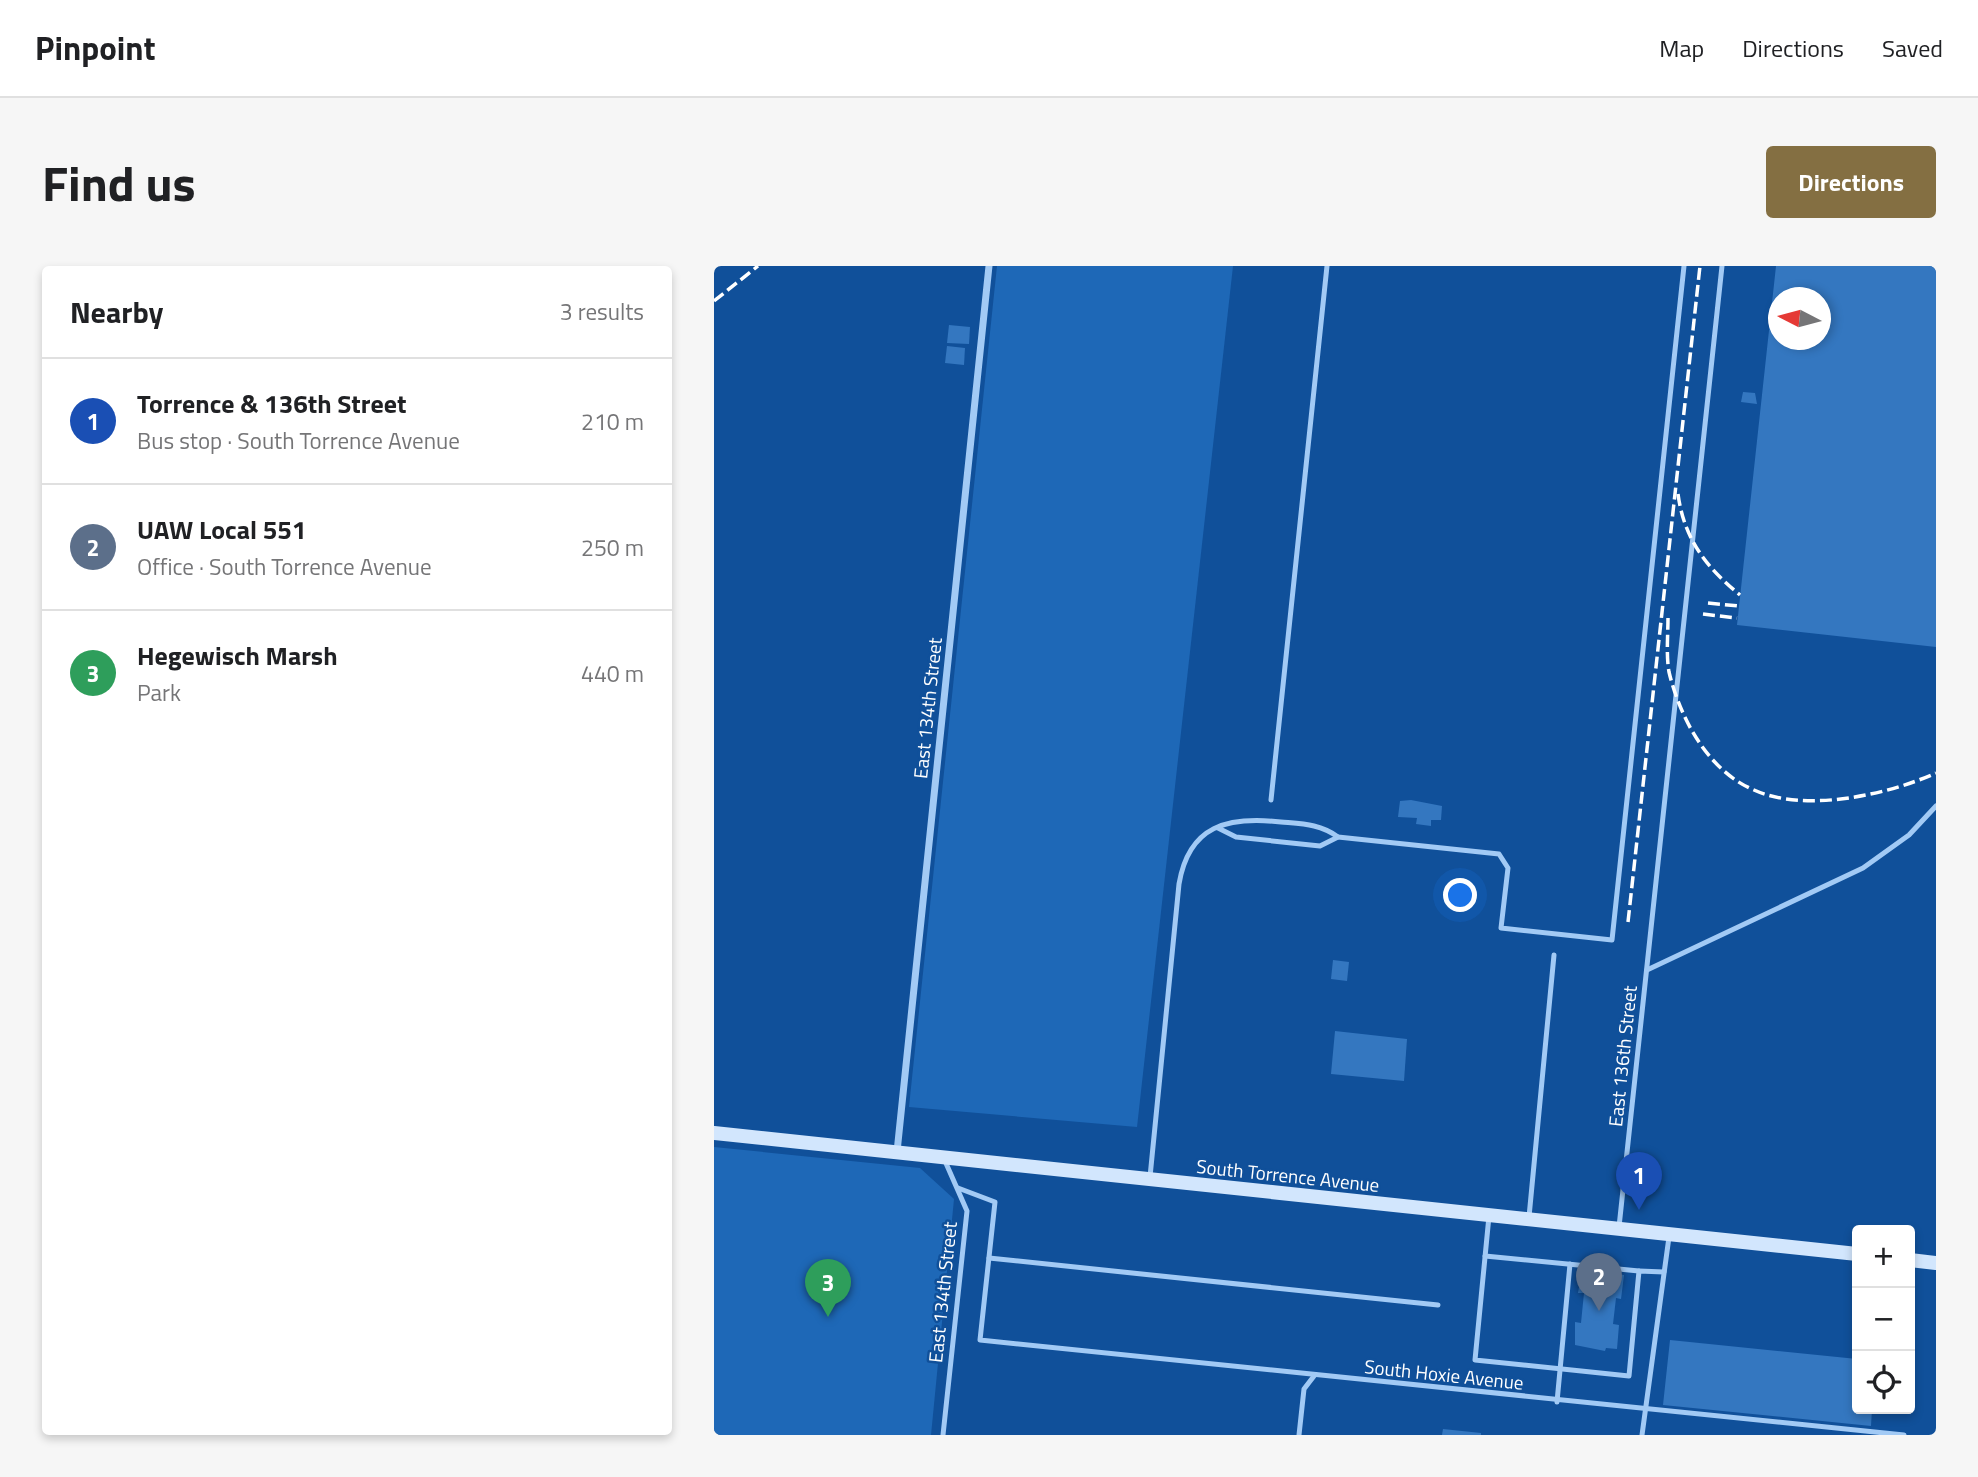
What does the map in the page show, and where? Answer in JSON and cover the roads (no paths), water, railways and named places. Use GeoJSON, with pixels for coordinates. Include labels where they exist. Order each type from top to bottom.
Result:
{"type":"FeatureCollection","features":[{"type":"Feature","properties":{"kind":"main road","name":"South Torrence Avenue"},"geometry":{"type":"LineString","coordinates":[[714,1133],[1852,1253]]}},
{"type":"Feature","properties":{"kind":"main road"},"geometry":{"type":"LineString","coordinates":[[1915,1261],[1936,1263]]}},
{"type":"Feature","properties":{"kind":"street","name":"East 134th Street"},"geometry":{"type":"LineString","coordinates":[[897,1153],[989,266]]}},
{"type":"Feature","properties":{"kind":"lane"},"geometry":{"type":"LineString","coordinates":[[1271,800],[1327,266]]}},
{"type":"Feature","properties":{"kind":"lane"},"geometry":{"type":"LineString","coordinates":[[1150,1180],[1181,872],[1197,839],[1218,828],[1238,820],[1250,819],[1322,826],[1338,837],[1499,854],[1508,868],[1501,928],[1612,940],[1684,266]]}},
{"type":"Feature","properties":{"kind":"lane","name":"East 136th Street"},"geometry":{"type":"LineString","coordinates":[[1619,1229],[1722,266]]}},
{"type":"Feature","properties":{"kind":"lane"},"geometry":{"type":"LineString","coordinates":[[1647,970],[1863,868],[1893,848],[1936,806]]}},
{"type":"Feature","properties":{"kind":"lane"},"geometry":{"type":"LineString","coordinates":[[1218,828],[1236,837],[1320,846],[1338,837]]}},
{"type":"Feature","properties":{"kind":"lane"},"geometry":{"type":"LineString","coordinates":[[1529,1220],[1554,955]]}},
{"type":"Feature","properties":{"kind":"lane","name":"East 134th Street"},"geometry":{"type":"LineString","coordinates":[[943,1435],[967,1211],[944,1158]]}},
{"type":"Feature","properties":{"kind":"lane"},"geometry":{"type":"LineString","coordinates":[[958,1188],[995,1202],[989,1258],[1438,1305]]}},
{"type":"Feature","properties":{"kind":"lane"},"geometry":{"type":"LineString","coordinates":[[1489,1216],[1475,1360],[1629,1376],[1639,1271]]}},
{"type":"Feature","properties":{"kind":"lane"},"geometry":{"type":"LineString","coordinates":[[1642,1435],[1669,1235]]}},
{"type":"Feature","properties":{"kind":"lane"},"geometry":{"type":"LineString","coordinates":[[1485,1256],[1664,1272]]}},
{"type":"Feature","properties":{"kind":"lane","name":"South Hoxie Avenue"},"geometry":{"type":"LineString","coordinates":[[989,1258],[980,1340],[1557,1402],[1904,1435]]}},
{"type":"Feature","properties":{"kind":"lane"},"geometry":{"type":"LineString","coordinates":[[1557,1402],[1570,1264]]}},
{"type":"Feature","properties":{"kind":"lane"},"geometry":{"type":"LineString","coordinates":[[1299,1435],[1304,1389],[1314,1376]]}},
{"type":"Feature","properties":{"kind":"railway"},"geometry":{"type":"LineString","coordinates":[[714,301],[758,266]]}},
{"type":"Feature","properties":{"kind":"railway"},"geometry":{"type":"LineString","coordinates":[[1628,922],[1700,266]]}},
{"type":"Feature","properties":{"kind":"railway"},"geometry":{"type":"LineString","coordinates":[[1678,494],[1691,538],[1707,563],[1740,595]]}},
{"type":"Feature","properties":{"kind":"railway"},"geometry":{"type":"LineString","coordinates":[[1708,603],[1739,606]]}},
{"type":"Feature","properties":{"kind":"railway"},"geometry":{"type":"LineString","coordinates":[[1703,614],[1737,618]]}},
{"type":"Feature","properties":{"kind":"railway"},"geometry":{"type":"LineString","coordinates":[[1668,618],[1669,672],[1680,707],[1698,741],[1723,770],[1738,781],[1774,797],[1821,801],[1870,794],[1936,773]]}},
{"type":"Feature","properties":{"kind":"place","name":"Torrence & 136th Street"},"geometry":{"type":"Point","coordinates":[1639,1210]}},
{"type":"Feature","properties":{"kind":"place","name":"UAW Local 551"},"geometry":{"type":"Point","coordinates":[1599,1311]}},
{"type":"Feature","properties":{"kind":"place","name":"Hegewisch Marsh"},"geometry":{"type":"Point","coordinates":[828,1317]}}]}
